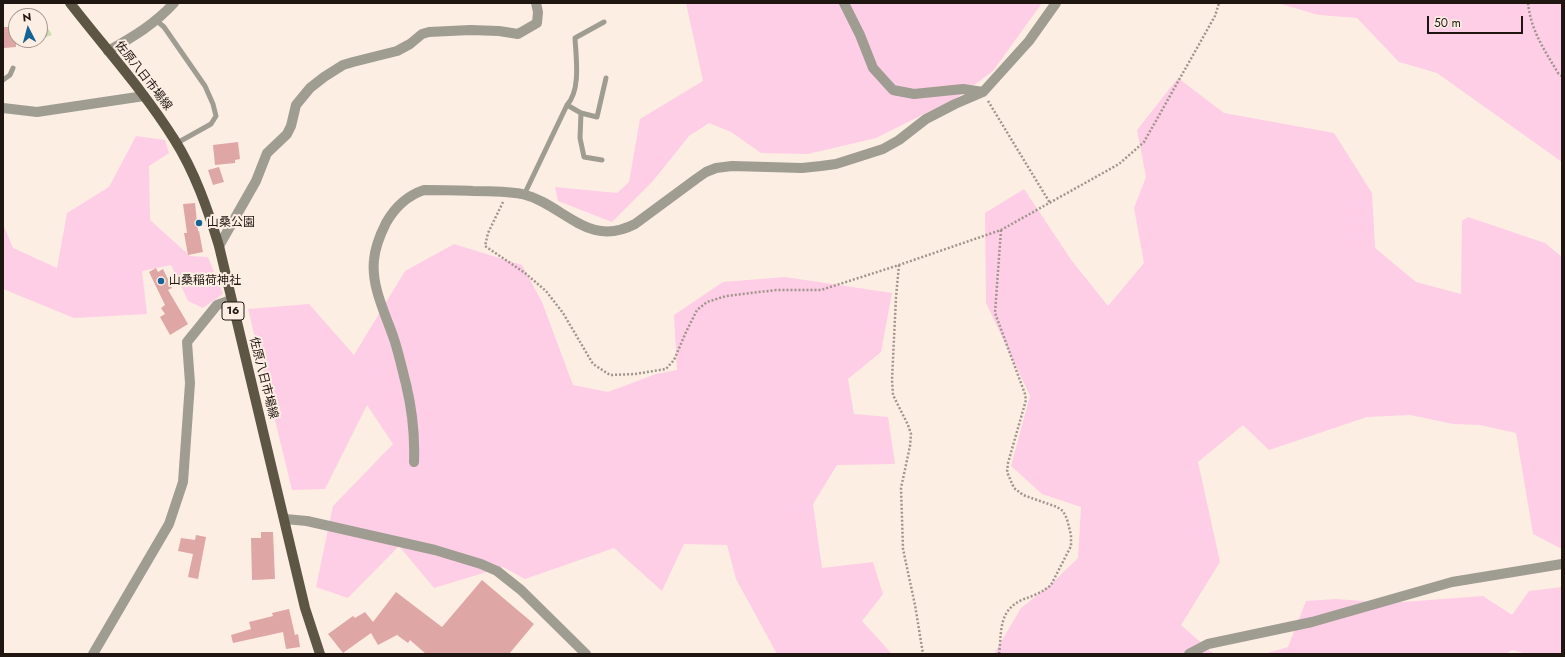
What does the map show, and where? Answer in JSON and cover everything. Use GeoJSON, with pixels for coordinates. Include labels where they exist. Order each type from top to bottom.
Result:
{"type":"FeatureCollection","features":[{"type":"Feature","properties":{"kind":"main road","name":"佐原八日市場線"},"geometry":{"type":"LineString","coordinates":[[70,3],[144,96],[177,143],[194,177],[208,212],[219,246],[305,608],[320,654]]}},
{"type":"Feature","properties":{"kind":"street"},"geometry":{"type":"LineString","coordinates":[[108,51],[157,21],[174,3]]}},
{"type":"Feature","properties":{"kind":"street"},"geometry":{"type":"LineString","coordinates":[[219,246],[256,181],[267,153],[287,134],[291,126],[296,105],[300,98],[319,80],[353,62],[397,51],[410,44],[422,34],[429,32],[470,30],[499,31],[518,34],[537,24],[538,12],[536,3]]}},
{"type":"Feature","properties":{"kind":"street"},"geometry":{"type":"LineString","coordinates":[[844,3],[860,34],[873,68],[893,90],[914,94],[963,89],[982,92]]}},
{"type":"Feature","properties":{"kind":"street"},"geometry":{"type":"LineString","coordinates":[[414,462],[415,437],[406,385],[395,341],[377,286],[373,262],[375,249],[386,225],[397,207],[404,200],[414,193],[432,190],[508,191],[524,195],[541,202],[598,232],[624,230],[635,224],[706,172],[716,168],[748,166],[802,168],[836,164],[883,149],[899,140],[926,119],[982,92],[1029,41],[1056,3]]}},
{"type":"Feature","properties":{"kind":"street"},"geometry":{"type":"LineString","coordinates":[[3,108],[37,112],[144,96]]}},
{"type":"Feature","properties":{"kind":"street"},"geometry":{"type":"LineString","coordinates":[[93,654],[169,524],[183,482],[190,383],[187,342],[218,305],[231,300]]}},
{"type":"Feature","properties":{"kind":"street"},"geometry":{"type":"LineString","coordinates":[[285,519],[307,521],[428,549],[481,564],[497,571],[520,590],[586,654]]}},
{"type":"Feature","properties":{"kind":"street"},"geometry":{"type":"LineString","coordinates":[[1189,654],[1208,644],[1312,622],[1452,582],[1562,564]]}},
{"type":"Feature","properties":{"kind":"lane"},"geometry":{"type":"LineString","coordinates":[[157,21],[164,27],[205,86],[213,104],[216,116],[211,124],[177,143]]}},
{"type":"Feature","properties":{"kind":"lane"},"geometry":{"type":"LineString","coordinates":[[524,195],[567,105],[572,99],[577,69],[575,38],[604,22]]}},
{"type":"Feature","properties":{"kind":"lane"},"geometry":{"type":"LineString","coordinates":[[3,80],[10,75],[13,68]]}},
{"type":"Feature","properties":{"kind":"lane"},"geometry":{"type":"LineString","coordinates":[[567,105],[581,113],[597,117],[606,78]]}},
{"type":"Feature","properties":{"kind":"lane"},"geometry":{"type":"LineString","coordinates":[[581,113],[580,138],[584,157],[602,160]]}},
{"type":"Feature","properties":{"kind":"path"},"geometry":{"type":"LineString","coordinates":[[508,191],[488,233],[485,246],[525,273],[546,291],[563,313],[593,364],[610,375],[635,374],[666,369],[674,360],[697,310],[707,302],[726,296],[776,290],[821,290],[899,265],[1001,230],[1119,164],[1144,142],[1215,16],[1219,3]]}},
{"type":"Feature","properties":{"kind":"path"},"geometry":{"type":"LineString","coordinates":[[1528,3],[1529,16],[1536,37],[1558,73],[1562,76]]}},
{"type":"Feature","properties":{"kind":"path"},"geometry":{"type":"LineString","coordinates":[[982,92],[1050,203]]}},
{"type":"Feature","properties":{"kind":"path"},"geometry":{"type":"LineString","coordinates":[[999,654],[1002,623],[1007,609],[1017,602],[1046,589],[1051,585],[1071,546],[1071,535],[1067,519],[1063,511],[1057,506],[1023,495],[1014,488],[1007,472],[1008,463],[1026,400],[995,313],[1001,230]]}},
{"type":"Feature","properties":{"kind":"path"},"geometry":{"type":"LineString","coordinates":[[899,265],[892,380],[894,395],[911,434],[910,446],[900,488],[903,549],[915,605],[923,654]]}},
{"type":"Feature","properties":{"kind":"shaded area"},"geometry":{"type":"Polygon","coordinates":[[[686,3],[1042,3],[993,71],[958,97],[876,138],[808,154],[761,153],[731,132],[709,123],[689,136],[653,181],[612,222],[558,201],[555,187],[617,193],[629,182],[640,119],[703,81],[686,3]]]}},
{"type":"Feature","properties":{"kind":"shaded area"},"geometry":{"type":"Polygon","coordinates":[[[1277,3],[1562,3],[1562,162],[1437,73],[1399,62],[1357,18],[1319,15],[1277,3]]]}},
{"type":"Feature","properties":{"kind":"shaded area"},"geometry":{"type":"Polygon","coordinates":[[[48,28],[52,35],[48,36],[48,28]]]}},
{"type":"Feature","properties":{"kind":"shaded area"},"geometry":{"type":"Polygon","coordinates":[[[1178,78],[1224,113],[1334,133],[1372,193],[1375,248],[1416,282],[1461,294],[1462,221],[1468,217],[1545,243],[1562,257],[1562,549],[1533,534],[1516,433],[1480,425],[1453,424],[1410,415],[1367,417],[1269,450],[1243,425],[1198,462],[1220,562],[1181,625],[1214,654],[994,654],[1021,608],[1049,586],[1078,558],[1081,507],[1042,494],[1011,466],[1030,396],[986,303],[985,213],[1024,189],[1072,261],[1108,306],[1144,263],[1134,208],[1146,177],[1137,130],[1178,78]]]}},
{"type":"Feature","properties":{"kind":"shaded area"},"geometry":{"type":"Polygon","coordinates":[[[136,136],[165,140],[169,153],[149,166],[150,220],[190,256],[208,257],[223,294],[203,308],[188,301],[171,265],[142,271],[147,314],[74,318],[3,289],[3,224],[13,248],[57,268],[67,213],[109,187],[136,136]]]}},
{"type":"Feature","properties":{"kind":"shaded area"},"geometry":{"type":"Polygon","coordinates":[[[454,244],[522,265],[542,302],[573,385],[608,392],[656,374],[677,370],[674,315],[723,282],[785,277],[892,293],[881,352],[848,379],[854,414],[888,417],[895,464],[837,465],[813,504],[822,568],[873,562],[883,594],[862,621],[892,654],[777,654],[736,579],[727,545],[684,544],[662,591],[614,548],[525,579],[503,567],[434,588],[399,546],[348,598],[316,587],[333,506],[393,444],[367,405],[325,489],[292,490],[248,309],[309,304],[354,355],[405,271],[454,244]]]}},
{"type":"Feature","properties":{"kind":"shaded area"},"geometry":{"type":"Polygon","coordinates":[[[1562,587],[1562,654],[1527,654],[1512,650],[1506,654],[1264,654],[1288,647],[1306,601],[1336,599],[1390,603],[1483,596],[1512,615],[1529,591],[1562,587]]]}},
{"type":"Feature","properties":{"kind":"building"},"geometry":{"type":"Polygon","coordinates":[[[3,27],[8,27],[8,48],[4,48],[3,27]]]}},
{"type":"Feature","properties":{"kind":"building"},"geometry":{"type":"Polygon","coordinates":[[[238,142],[240,159],[235,160],[235,163],[215,165],[213,145],[238,142]]]}},
{"type":"Feature","properties":{"kind":"building"},"geometry":{"type":"Polygon","coordinates":[[[219,167],[224,182],[213,185],[208,170],[219,167]]]}},
{"type":"Feature","properties":{"kind":"building"},"geometry":{"type":"Polygon","coordinates":[[[195,203],[198,231],[203,252],[188,255],[184,233],[187,233],[183,204],[195,203]]]}},
{"type":"Feature","properties":{"kind":"building"},"geometry":{"type":"Polygon","coordinates":[[[156,268],[158,272],[163,269],[172,288],[168,290],[188,324],[170,335],[160,317],[165,314],[161,308],[165,305],[149,272],[156,268]]]}},
{"type":"Feature","properties":{"kind":"building"},"geometry":{"type":"Polygon","coordinates":[[[261,532],[273,532],[275,579],[252,580],[251,538],[261,538],[261,532]]]}},
{"type":"Feature","properties":{"kind":"building"},"geometry":{"type":"Polygon","coordinates":[[[196,535],[206,537],[198,579],[188,577],[193,554],[178,551],[181,538],[195,540],[196,535]]]}},
{"type":"Feature","properties":{"kind":"building"},"geometry":{"type":"Polygon","coordinates":[[[482,580],[534,624],[509,654],[426,654],[410,640],[408,643],[397,635],[378,645],[371,633],[343,653],[328,634],[353,616],[355,618],[365,612],[373,622],[396,592],[442,627],[482,580]]]}},
{"type":"Feature","properties":{"kind":"building"},"geometry":{"type":"Polygon","coordinates":[[[289,609],[295,635],[298,634],[300,647],[286,649],[283,632],[233,643],[231,635],[251,629],[249,622],[273,616],[272,613],[289,609]]]}},
{"type":"Feature","properties":{"kind":"place","name":"山桑公園"},"geometry":{"type":"Point","coordinates":[199,223]}},
{"type":"Feature","properties":{"kind":"place","name":"山桑稲荷神社"},"geometry":{"type":"Point","coordinates":[161,281]}}]}
